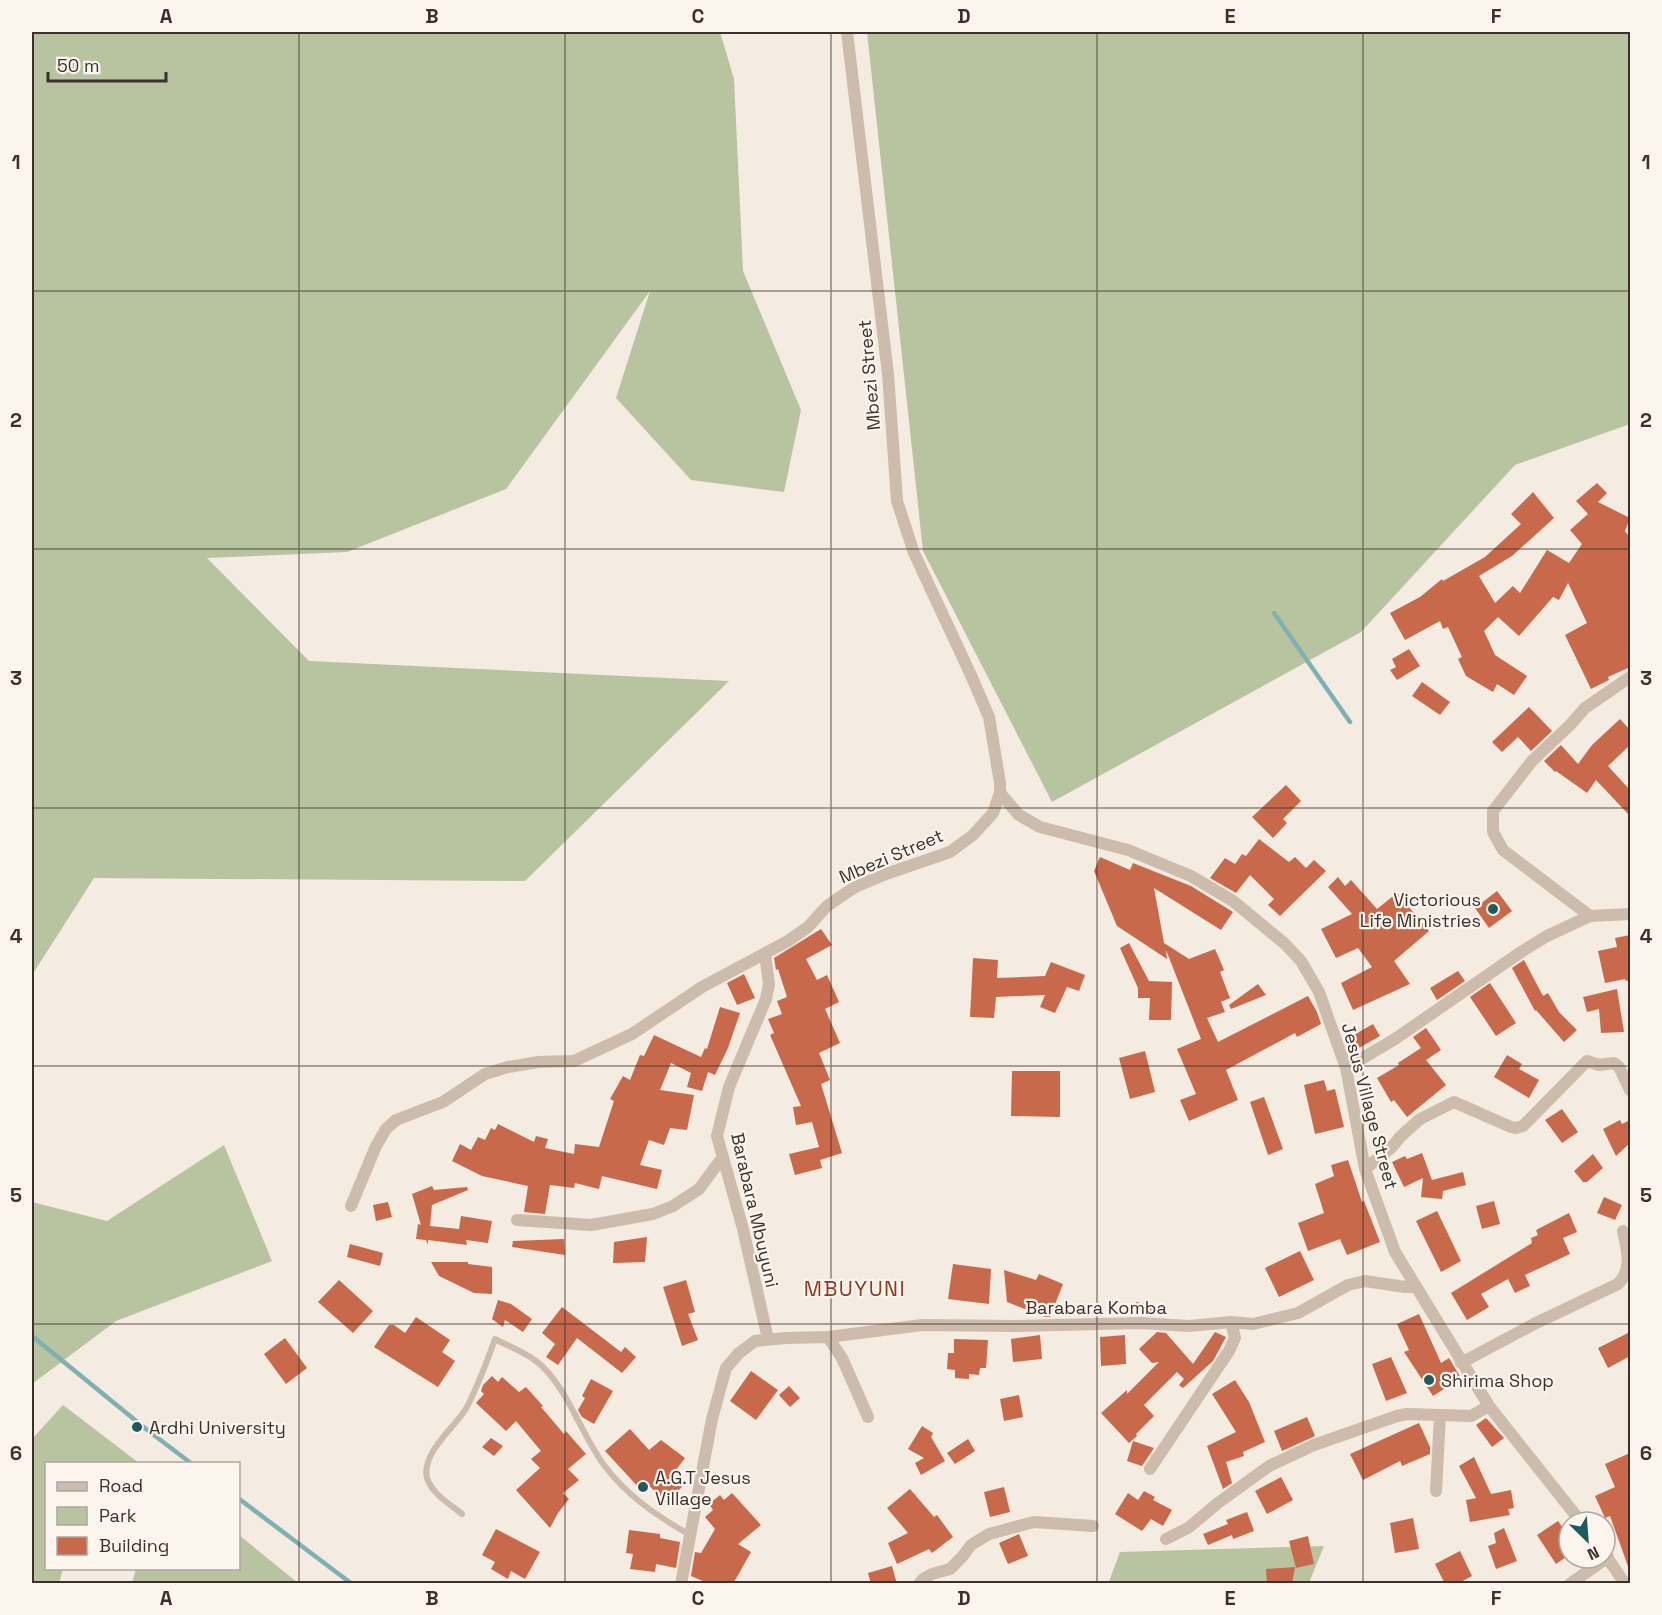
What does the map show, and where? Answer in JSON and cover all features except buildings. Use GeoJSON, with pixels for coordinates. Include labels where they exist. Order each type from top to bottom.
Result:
{"type":"FeatureCollection","features":[{"type":"Feature","properties":{"kind":"street","name":"Mbezi Street"},"geometry":{"type":"LineString","coordinates":[[351,1206],[376,1146],[386,1128],[396,1120],[443,1102],[485,1074],[538,1062],[574,1061],[597,1052],[632,1034],[702,987],[765,954],[808,927],[827,906],[855,887],[950,852],[973,835],[993,813],[1000,793],[989,717],[914,554],[897,501],[888,374],[847,32]]}},
{"type":"Feature","properties":{"kind":"street"},"geometry":{"type":"LineString","coordinates":[[1590,916],[1503,850],[1493,832],[1493,812],[1532,761],[1585,708],[1630,677]]}},
{"type":"Feature","properties":{"kind":"street","name":"Jesus Village Street"},"geometry":{"type":"LineString","coordinates":[[1000,793],[1019,815],[1040,826],[1128,850],[1191,876],[1233,901],[1284,943],[1300,961],[1319,992],[1346,1068],[1365,1169],[1395,1252],[1461,1364],[1489,1406],[1571,1510]]}},
{"type":"Feature","properties":{"kind":"street"},"geometry":{"type":"LineString","coordinates":[[1346,1068],[1404,1033],[1521,952],[1572,923],[1590,916],[1630,914]]}},
{"type":"Feature","properties":{"kind":"street","name":"Barabara Mbuyuni"},"geometry":{"type":"LineString","coordinates":[[765,954],[770,984],[766,999],[738,1064],[722,1110],[717,1136],[743,1229],[768,1339]]}},
{"type":"Feature","properties":{"kind":"street"},"geometry":{"type":"LineString","coordinates":[[1365,1169],[1392,1148],[1400,1137],[1420,1119],[1454,1102],[1511,1127],[1523,1126],[1587,1061],[1599,1065],[1614,1062],[1619,1067],[1630,1090]]}},
{"type":"Feature","properties":{"kind":"street"},"geometry":{"type":"LineString","coordinates":[[517,1220],[591,1225],[653,1214],[673,1206],[699,1189],[722,1158]]}},
{"type":"Feature","properties":{"kind":"street"},"geometry":{"type":"LineString","coordinates":[[1461,1364],[1534,1324],[1628,1278],[1629,1258],[1623,1231]]}},
{"type":"Feature","properties":{"kind":"street","name":"Barabara Komba"},"geometry":{"type":"LineString","coordinates":[[768,1339],[828,1337],[922,1325],[1014,1326],[1141,1323],[1189,1326],[1232,1322],[1253,1324],[1298,1313],[1348,1285],[1365,1281],[1416,1287]]}},
{"type":"Feature","properties":{"kind":"street"},"geometry":{"type":"LineString","coordinates":[[1150,1469],[1229,1351],[1235,1338],[1232,1322]]}},
{"type":"Feature","properties":{"kind":"street"},"geometry":{"type":"LineString","coordinates":[[828,1337],[842,1358],[868,1418]]}},
{"type":"Feature","properties":{"kind":"street"},"geometry":{"type":"LineString","coordinates":[[681,1584],[712,1419],[726,1368],[739,1353],[755,1341],[768,1339]]}},
{"type":"Feature","properties":{"kind":"street"},"geometry":{"type":"LineString","coordinates":[[1166,1539],[1188,1528],[1269,1466],[1307,1449],[1397,1416],[1407,1414],[1471,1416],[1489,1406]]}},
{"type":"Feature","properties":{"kind":"street"},"geometry":{"type":"LineString","coordinates":[[1436,1491],[1440,1416]]}},
{"type":"Feature","properties":{"kind":"street"},"geometry":{"type":"LineString","coordinates":[[919,1584],[932,1574],[950,1569],[971,1545],[989,1534],[1010,1527],[1034,1522],[1093,1526]]}},
{"type":"Feature","properties":{"kind":"street"},"geometry":{"type":"LineString","coordinates":[[1570,1584],[1588,1570]]}},
{"type":"Feature","properties":{"kind":"street"},"geometry":{"type":"LineString","coordinates":[[1615,1570],[1624,1584]]}},
{"type":"Feature","properties":{"kind":"lane"},"geometry":{"type":"LineString","coordinates":[[462,1514],[434,1492],[427,1478],[427,1465],[433,1452],[465,1409],[495,1339],[535,1361],[552,1376],[604,1465],[635,1499],[660,1518],[691,1535]]}},
{"type":"Feature","properties":{"kind":"green space"},"geometry":{"type":"Polygon","coordinates":[[[32,32],[720,32],[734,79],[743,271],[801,410],[784,492],[691,480],[616,398],[650,291],[506,489],[347,552],[207,558],[309,661],[729,681],[525,881],[94,878],[32,975],[32,32]]]}},
{"type":"Feature","properties":{"kind":"green space"},"geometry":{"type":"Polygon","coordinates":[[[867,32],[1630,32],[1630,424],[1515,465],[1361,632],[1052,802],[923,551],[867,32]]]}},
{"type":"Feature","properties":{"kind":"green space"},"geometry":{"type":"Polygon","coordinates":[[[224,1145],[272,1261],[116,1321],[32,1384],[32,1202],[107,1221],[224,1145]]]}},
{"type":"Feature","properties":{"kind":"green space"},"geometry":{"type":"Polygon","coordinates":[[[63,1405],[138,1462],[45,1462],[45,1570],[63,1570],[59,1583],[32,1583],[32,1439],[63,1405]]]}},
{"type":"Feature","properties":{"kind":"green space"},"geometry":{"type":"Polygon","coordinates":[[[240,1536],[298,1583],[132,1583],[136,1570],[240,1570],[240,1536]]]}},
{"type":"Feature","properties":{"kind":"green space"},"geometry":{"type":"Polygon","coordinates":[[[1324,1546],[1309,1583],[1108,1584],[1120,1552],[1324,1546]]]}},
{"type":"Feature","properties":{"kind":"waterway"},"geometry":{"type":"LineString","coordinates":[[1274,613],[1350,722]]}},
{"type":"Feature","properties":{"kind":"waterway"},"geometry":{"type":"LineString","coordinates":[[32,1336],[189,1462]]}},
{"type":"Feature","properties":{"kind":"waterway"},"geometry":{"type":"LineString","coordinates":[[240,1500],[352,1584]]}},
{"type":"Feature","properties":{"kind":"place","name":"Victorious Life Ministries"},"geometry":{"type":"Point","coordinates":[1493,909]}},
{"type":"Feature","properties":{"kind":"place","name":"Shirima Shop"},"geometry":{"type":"Point","coordinates":[1429,1380]}},
{"type":"Feature","properties":{"kind":"place","name":"Ardhi University"},"geometry":{"type":"Point","coordinates":[137,1427]}},
{"type":"Feature","properties":{"kind":"place","name":"A.G.T Jesus Village"},"geometry":{"type":"Point","coordinates":[643,1487]}},
{"type":"Feature","properties":{"kind":"district","name":"MBUYUNI"},"geometry":{"type":"Point","coordinates":[855,1288]}}]}
